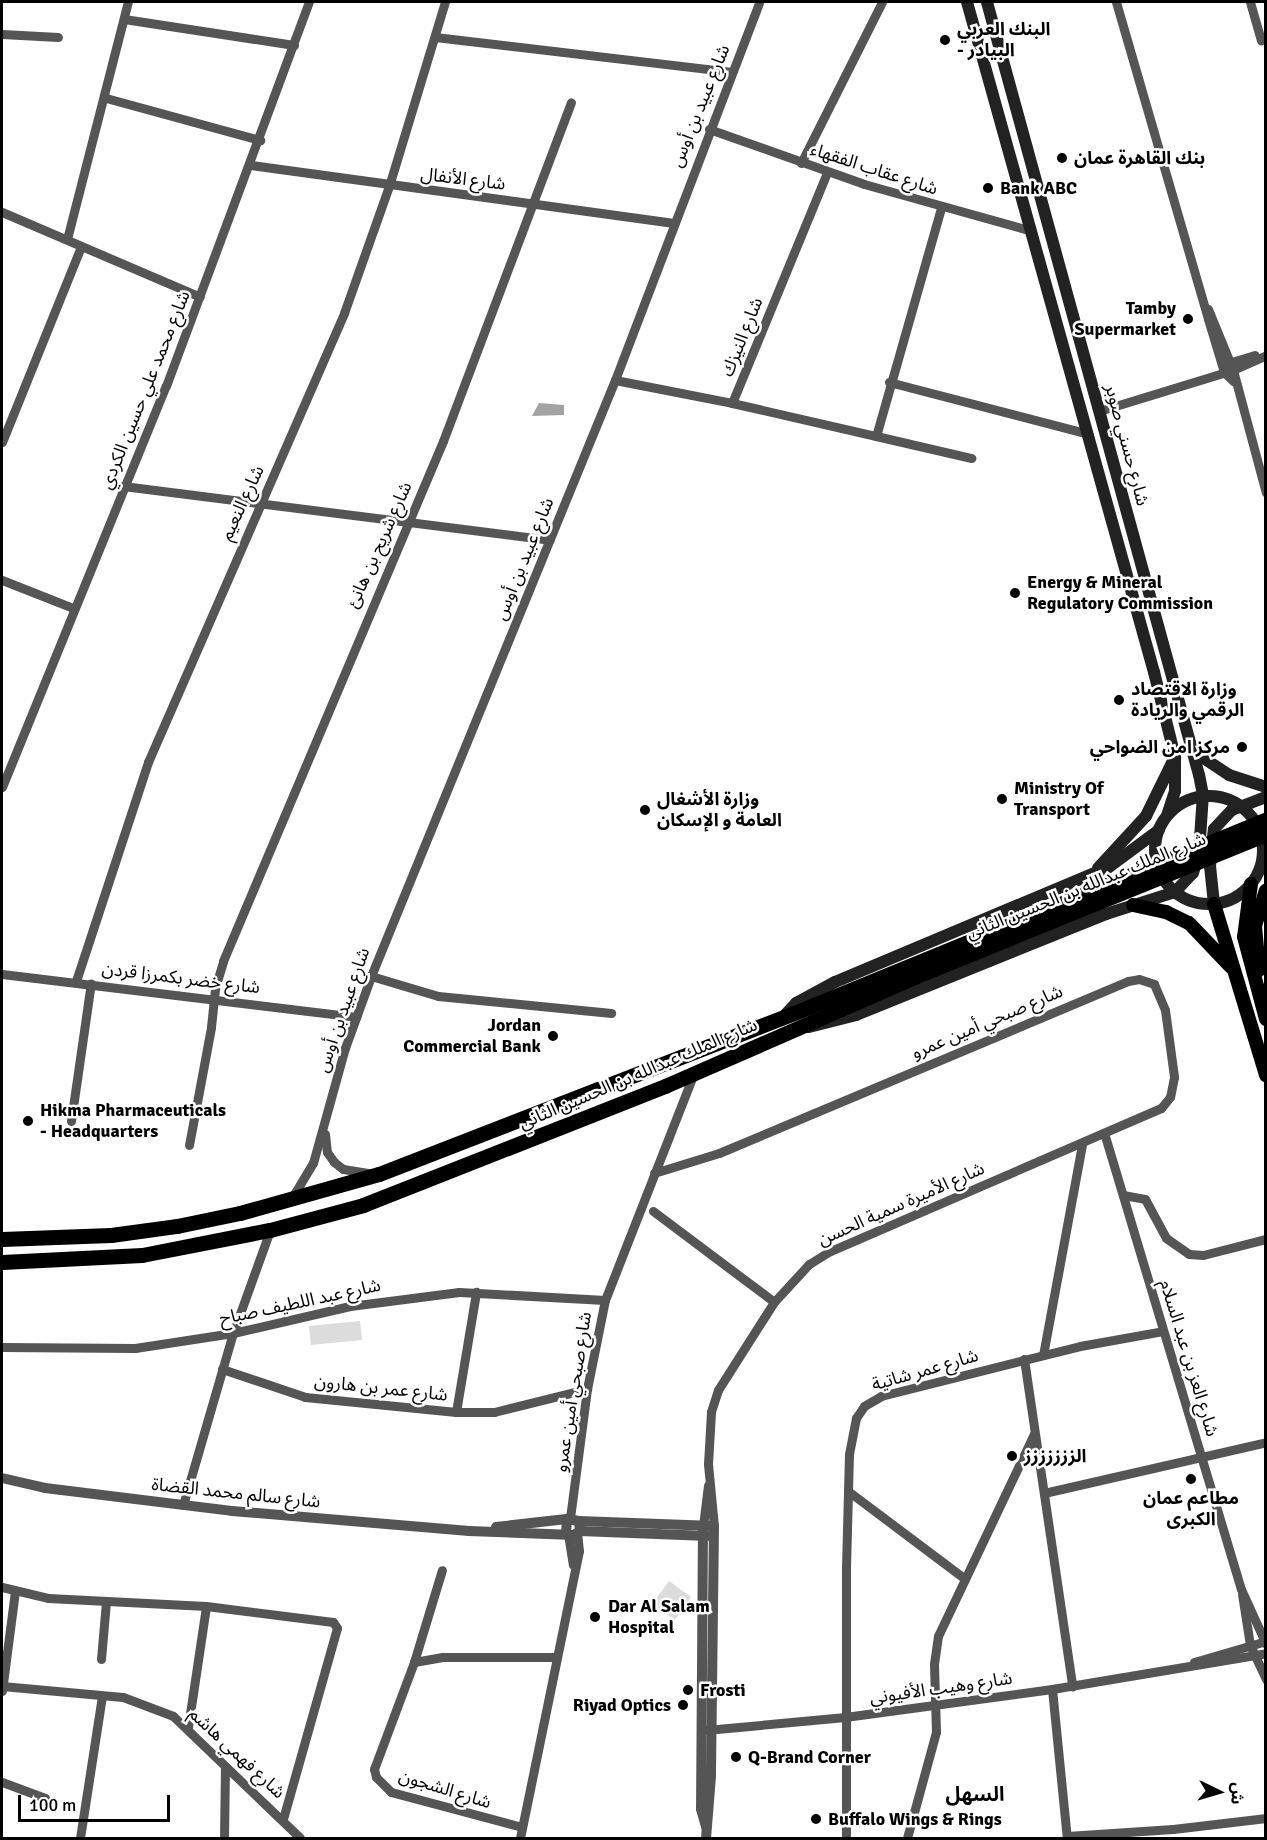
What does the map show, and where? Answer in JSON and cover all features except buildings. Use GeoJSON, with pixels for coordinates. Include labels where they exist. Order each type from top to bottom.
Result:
{"type":"FeatureCollection","features":[{"type":"Feature","properties":{"kind":"highway","name":"شارع الملك عبدالله بن الحسين الثاني"},"geometry":{"type":"LineString","coordinates":[[2,1262],[142,1255],[270,1230],[363,1205],[453,1172],[694,1072],[790,1031],[840,1001],[1266,820]]}},
{"type":"Feature","properties":{"kind":"highway","name":"شارع الملك عبدالله بن الحسين الثاني"},"geometry":{"type":"LineString","coordinates":[[2,1239],[111,1235],[155,1229],[240,1213],[379,1174],[785,1015],[840,1001],[1266,834]]}},
{"type":"Feature","properties":{"kind":"main road","name":"شارع حسني صوبر"},"geometry":{"type":"LineString","coordinates":[[967,2],[1054,308],[1175,757],[1175,791],[1159,830]]}},
{"type":"Feature","properties":{"kind":"main road","name":"شارع حسني صوبر"},"geometry":{"type":"LineString","coordinates":[[987,2],[1203,795],[1197,864],[1188,882],[1175,892]]}},
{"type":"Feature","properties":{"kind":"main road"},"geometry":{"type":"LineString","coordinates":[[1054,308],[1070,301]]}},
{"type":"Feature","properties":{"kind":"main road"},"geometry":{"type":"LineString","coordinates":[[1193,752],[1229,776],[1266,787]]}},
{"type":"Feature","properties":{"kind":"main road"},"geometry":{"type":"LineString","coordinates":[[1091,875],[1146,816],[1175,757]]}},
{"type":"Feature","properties":{"kind":"main road"},"geometry":{"type":"LineString","coordinates":[[1159,830],[1156,862],[1175,892],[1190,900],[1214,904],[1232,899],[1251,884],[1263,866],[1260,830],[1240,805],[1220,796],[1203,795],[1187,800],[1167,815]]}},
{"type":"Feature","properties":{"kind":"main road"},"geometry":{"type":"LineString","coordinates":[[1266,797],[1240,805],[1222,818],[1212,836],[1210,877],[1214,904],[1266,1075]]}},
{"type":"Feature","properties":{"kind":"main road"},"geometry":{"type":"LineString","coordinates":[[785,1015],[796,1003],[821,988],[1109,867],[1159,830]]}},
{"type":"Feature","properties":{"kind":"main road"},"geometry":{"type":"LineString","coordinates":[[1109,867],[1125,875],[1130,884],[1131,896],[1128,907]]}},
{"type":"Feature","properties":{"kind":"main road"},"geometry":{"type":"LineString","coordinates":[[1251,884],[1244,937],[1265,1018]]}},
{"type":"Feature","properties":{"kind":"main road"},"geometry":{"type":"LineString","coordinates":[[1265,1018],[1255,934],[1266,891]]}},
{"type":"Feature","properties":{"kind":"main road"},"geometry":{"type":"LineString","coordinates":[[790,1031],[856,1015],[1128,907],[1175,892]]}},
{"type":"Feature","properties":{"kind":"main road"},"geometry":{"type":"LineString","coordinates":[[1128,907],[1166,912],[1189,924],[1207,938],[1237,975]]}},
{"type":"Feature","properties":{"kind":"street"},"geometry":{"type":"LineString","coordinates":[[67,239],[106,98],[128,2]]}},
{"type":"Feature","properties":{"kind":"street","name":"شارع محمد علي حسين الكردي"},"geometry":{"type":"LineString","coordinates":[[2,787],[200,297],[251,165],[309,2]]}},
{"type":"Feature","properties":{"kind":"street","name":"شارع النعيم"},"geometry":{"type":"LineString","coordinates":[[76,981],[148,762],[258,504],[331,347],[389,186],[445,2]]}},
{"type":"Feature","properties":{"kind":"street","name":"شارع عبيد بن أوس"},"geometry":{"type":"LineString","coordinates":[[292,1198],[309,1173],[356,1017],[371,976],[615,380],[672,223],[759,2]]}},
{"type":"Feature","properties":{"kind":"street"},"geometry":{"type":"LineString","coordinates":[[801,163],[882,2]]}},
{"type":"Feature","properties":{"kind":"street"},"geometry":{"type":"LineString","coordinates":[[1116,2],[1206,308],[1233,381],[1266,493]]}},
{"type":"Feature","properties":{"kind":"street"},"geometry":{"type":"LineString","coordinates":[[1250,2],[1261,40]]}},
{"type":"Feature","properties":{"kind":"street"},"geometry":{"type":"LineString","coordinates":[[124,19],[294,45]]}},
{"type":"Feature","properties":{"kind":"street"},"geometry":{"type":"LineString","coordinates":[[2,34],[58,37]]}},
{"type":"Feature","properties":{"kind":"street"},"geometry":{"type":"LineString","coordinates":[[435,37],[732,72]]}},
{"type":"Feature","properties":{"kind":"street"},"geometry":{"type":"LineString","coordinates":[[106,98],[260,140]]}},
{"type":"Feature","properties":{"kind":"street","name":"شارع شريح بن هانئ"},"geometry":{"type":"LineString","coordinates":[[189,1144],[212,1027],[213,999],[223,961],[255,878],[405,523],[443,441],[571,102]]}},
{"type":"Feature","properties":{"kind":"street","name":"شارع عقاب الفقهاء"},"geometry":{"type":"LineString","coordinates":[[709,129],[827,172],[941,208],[1032,231]]}},
{"type":"Feature","properties":{"kind":"street","name":"شارع الأنفال"},"geometry":{"type":"LineString","coordinates":[[251,165],[389,186],[672,223]]}},
{"type":"Feature","properties":{"kind":"street","name":"شارع النيزك"},"geometry":{"type":"LineString","coordinates":[[615,380],[732,403],[827,172]]}},
{"type":"Feature","properties":{"kind":"street"},"geometry":{"type":"LineString","coordinates":[[876,436],[889,382],[941,208]]}},
{"type":"Feature","properties":{"kind":"street"},"geometry":{"type":"LineString","coordinates":[[2,212],[200,297]]}},
{"type":"Feature","properties":{"kind":"street"},"geometry":{"type":"LineString","coordinates":[[2,442],[81,246]]}},
{"type":"Feature","properties":{"kind":"street"},"geometry":{"type":"LineString","coordinates":[[1099,411],[1266,354]]}},
{"type":"Feature","properties":{"kind":"street"},"geometry":{"type":"LineString","coordinates":[[889,382],[1088,434]]}},
{"type":"Feature","properties":{"kind":"street"},"geometry":{"type":"LineString","coordinates":[[732,403],[971,458]]}},
{"type":"Feature","properties":{"kind":"street"},"geometry":{"type":"LineString","coordinates":[[123,486],[550,540]]}},
{"type":"Feature","properties":{"kind":"street"},"geometry":{"type":"LineString","coordinates":[[2,580],[73,608]]}},
{"type":"Feature","properties":{"kind":"street","name":"شارع خضر بكمرزا قردن"},"geometry":{"type":"LineString","coordinates":[[2,974],[76,981],[356,1017]]}},
{"type":"Feature","properties":{"kind":"street"},"geometry":{"type":"LineString","coordinates":[[371,976],[438,996],[611,1013]]}},
{"type":"Feature","properties":{"kind":"street","name":"شارع صبحي أمين عمرو"},"geometry":{"type":"LineString","coordinates":[[654,1173],[719,1153],[1128,981],[1148,981],[1157,989],[1168,1027],[1174,1077],[1170,1097],[1161,1108],[1105,1136]]}},
{"type":"Feature","properties":{"kind":"street"},"geometry":{"type":"LineString","coordinates":[[71,1121],[91,983]]}},
{"type":"Feature","properties":{"kind":"street","name":"شارع صبحي أمين عمرو"},"geometry":{"type":"LineString","coordinates":[[520,1839],[573,1567],[572,1527],[587,1389],[605,1300],[694,1072]]}},
{"type":"Feature","properties":{"kind":"street","name":"شارع عبيد بن أوس"},"geometry":{"type":"LineString","coordinates":[[324,1129],[327,1152],[337,1166],[351,1172],[379,1174]]}},
{"type":"Feature","properties":{"kind":"street","name":"شارع الأميرة سمية الحسن"},"geometry":{"type":"LineString","coordinates":[[706,1833],[702,1813],[707,1730],[708,1482],[710,1420],[718,1390],[774,1302],[809,1264],[831,1251],[1105,1136]]}},
{"type":"Feature","properties":{"kind":"street","name":"شارع العز بن عبد السلام"},"geometry":{"type":"LineString","coordinates":[[1105,1136],[1241,1589],[1265,1642]]}},
{"type":"Feature","properties":{"kind":"street"},"geometry":{"type":"LineString","coordinates":[[1043,1355],[1057,1293],[1082,1144]]}},
{"type":"Feature","properties":{"kind":"street"},"geometry":{"type":"LineString","coordinates":[[1123,1195],[1145,1199],[1166,1239],[1189,1254],[1203,1255],[1266,1239]]}},
{"type":"Feature","properties":{"kind":"street"},"geometry":{"type":"LineString","coordinates":[[653,1211],[774,1302]]}},
{"type":"Feature","properties":{"kind":"street"},"geometry":{"type":"LineString","coordinates":[[183,1505],[232,1333],[270,1230]]}},
{"type":"Feature","properties":{"kind":"street","name":"شارع عبد اللطيف صباح"},"geometry":{"type":"LineString","coordinates":[[2,1347],[135,1348],[232,1333],[350,1306],[476,1292],[605,1300]]}},
{"type":"Feature","properties":{"kind":"street","name":"شارع عمر بن هارون"},"geometry":{"type":"LineString","coordinates":[[222,1369],[305,1397],[456,1412],[476,1292]]}},
{"type":"Feature","properties":{"kind":"street","name":"شارع عمر شاتية"},"geometry":{"type":"LineString","coordinates":[[846,1839],[848,1491],[852,1433],[864,1406],[881,1396],[1024,1359],[1163,1331]]}},
{"type":"Feature","properties":{"kind":"street"},"geometry":{"type":"LineString","coordinates":[[1024,1359],[1072,1686]]}},
{"type":"Feature","properties":{"kind":"street"},"geometry":{"type":"LineString","coordinates":[[456,1412],[494,1412],[587,1389]]}},
{"type":"Feature","properties":{"kind":"street"},"geometry":{"type":"LineString","coordinates":[[907,1839],[930,1765],[937,1704],[934,1664],[938,1636],[1034,1434]]}},
{"type":"Feature","properties":{"kind":"street"},"geometry":{"type":"LineString","coordinates":[[1044,1493],[1266,1442]]}},
{"type":"Feature","properties":{"kind":"street","name":"شارع سالم محمد القضاة"},"geometry":{"type":"LineString","coordinates":[[2,1478],[45,1488],[183,1505],[469,1531],[572,1527],[708,1531]]}},
{"type":"Feature","properties":{"kind":"street"},"geometry":{"type":"LineString","coordinates":[[848,1491],[964,1578]]}},
{"type":"Feature","properties":{"kind":"street","name":"شارع الشجون"},"geometry":{"type":"LineString","coordinates":[[442,1570],[414,1662],[376,1760],[376,1777],[391,1792],[420,1802],[522,1827]]}},
{"type":"Feature","properties":{"kind":"street"},"geometry":{"type":"LineString","coordinates":[[2,1587],[15,1591],[106,1602],[206,1606],[329,1620],[336,1625],[283,1819]]}},
{"type":"Feature","properties":{"kind":"street","name":"شارع العز بن عبد السلام"},"geometry":{"type":"LineString","coordinates":[[1241,1589],[1250,1645],[1266,1680]]}},
{"type":"Feature","properties":{"kind":"street"},"geometry":{"type":"LineString","coordinates":[[2,1688],[15,1591]]}},
{"type":"Feature","properties":{"kind":"street"},"geometry":{"type":"LineString","coordinates":[[101,1659],[106,1602]]}},
{"type":"Feature","properties":{"kind":"street"},"geometry":{"type":"LineString","coordinates":[[188,1727],[206,1606]]}},
{"type":"Feature","properties":{"kind":"street","name":"شارع وهيب الأفيوني"},"geometry":{"type":"LineString","coordinates":[[1181,1666],[1265,1642]]}},
{"type":"Feature","properties":{"kind":"street","name":"شارع وهيب الأفيوني"},"geometry":{"type":"LineString","coordinates":[[707,1730],[845,1717],[1052,1689],[1266,1653]]}},
{"type":"Feature","properties":{"kind":"street"},"geometry":{"type":"LineString","coordinates":[[414,1662],[443,1657],[555,1657]]}},
{"type":"Feature","properties":{"kind":"street","name":"شارع فهمي هاشم"},"geometry":{"type":"LineString","coordinates":[[2,1688],[102,1696],[141,1702],[188,1727],[225,1767],[283,1819],[300,1839]]}},
{"type":"Feature","properties":{"kind":"street"},"geometry":{"type":"LineString","coordinates":[[1052,1689],[1067,1837],[1173,1829],[1266,1818]]}},
{"type":"Feature","properties":{"kind":"street"},"geometry":{"type":"LineString","coordinates":[[80,1839],[102,1696]]}},
{"type":"Feature","properties":{"kind":"street"},"geometry":{"type":"LineString","coordinates":[[225,1767],[225,1839]]}},
{"type":"Feature","properties":{"kind":"street"},"geometry":{"type":"LineString","coordinates":[[2,1782],[45,1798]]}},
{"type":"Feature","properties":{"kind":"shaded area"},"geometry":{"type":"Polygon","coordinates":[[[539,403],[564,405],[564,415],[532,416],[539,403]]]}},
{"type":"Feature","properties":{"kind":"shaded area"},"geometry":{"type":"Polygon","coordinates":[[[360,1321],[362,1340],[311,1345],[309,1326],[360,1321]]]}},
{"type":"Feature","properties":{"kind":"shaded area"},"geometry":{"type":"Polygon","coordinates":[[[669,1581],[691,1597],[675,1620],[652,1604],[669,1581]]]}},
{"type":"Feature","properties":{"kind":"place","name":"البنك العربي - البيادر"},"geometry":{"type":"Point","coordinates":[945,40]}},
{"type":"Feature","properties":{"kind":"place","name":"بنك القاهرة عمان"},"geometry":{"type":"Point","coordinates":[1062,158]}},
{"type":"Feature","properties":{"kind":"place","name":"Bank ABC"},"geometry":{"type":"Point","coordinates":[988,188]}},
{"type":"Feature","properties":{"kind":"place","name":"Tamby Supermarket"},"geometry":{"type":"Point","coordinates":[1188,319]}},
{"type":"Feature","properties":{"kind":"place","name":"Energy & Mineral Regulatory Commission"},"geometry":{"type":"Point","coordinates":[1015,593]}},
{"type":"Feature","properties":{"kind":"place","name":"وزارة الاقتصاد الرقمي والريادة"},"geometry":{"type":"Point","coordinates":[1119,700]}},
{"type":"Feature","properties":{"kind":"place","name":"مركز امن الضواحي"},"geometry":{"type":"Point","coordinates":[1242,747]}},
{"type":"Feature","properties":{"kind":"place","name":"Ministry Of Transport"},"geometry":{"type":"Point","coordinates":[1002,799]}},
{"type":"Feature","properties":{"kind":"place","name":"وزارة الأشغال العامة و الإسكان"},"geometry":{"type":"Point","coordinates":[645,810]}},
{"type":"Feature","properties":{"kind":"place","name":"Jordan Commercial Bank"},"geometry":{"type":"Point","coordinates":[553,1036]}},
{"type":"Feature","properties":{"kind":"place","name":"Hikma Pharmaceuticals - Headquarters"},"geometry":{"type":"Point","coordinates":[28,1121]}},
{"type":"Feature","properties":{"kind":"place","name":"الززززززز"},"geometry":{"type":"Point","coordinates":[1012,1456]}},
{"type":"Feature","properties":{"kind":"place","name":"مطاعم عمان الكبرى"},"geometry":{"type":"Point","coordinates":[1191,1479]}},
{"type":"Feature","properties":{"kind":"place","name":"Dar Al Salam Hospital"},"geometry":{"type":"Point","coordinates":[595,1617]}},
{"type":"Feature","properties":{"kind":"place","name":"Frosti"},"geometry":{"type":"Point","coordinates":[688,1690]}},
{"type":"Feature","properties":{"kind":"place","name":"Riyad Optics"},"geometry":{"type":"Point","coordinates":[683,1705]}},
{"type":"Feature","properties":{"kind":"place","name":"Q-Brand Corner"},"geometry":{"type":"Point","coordinates":[736,1757]}},
{"type":"Feature","properties":{"kind":"place","name":"Buffalo Wings & Rings"},"geometry":{"type":"Point","coordinates":[816,1819]}},
{"type":"Feature","properties":{"kind":"district","name":"السهل"},"geometry":{"type":"Point","coordinates":[975,1794]}}]}
